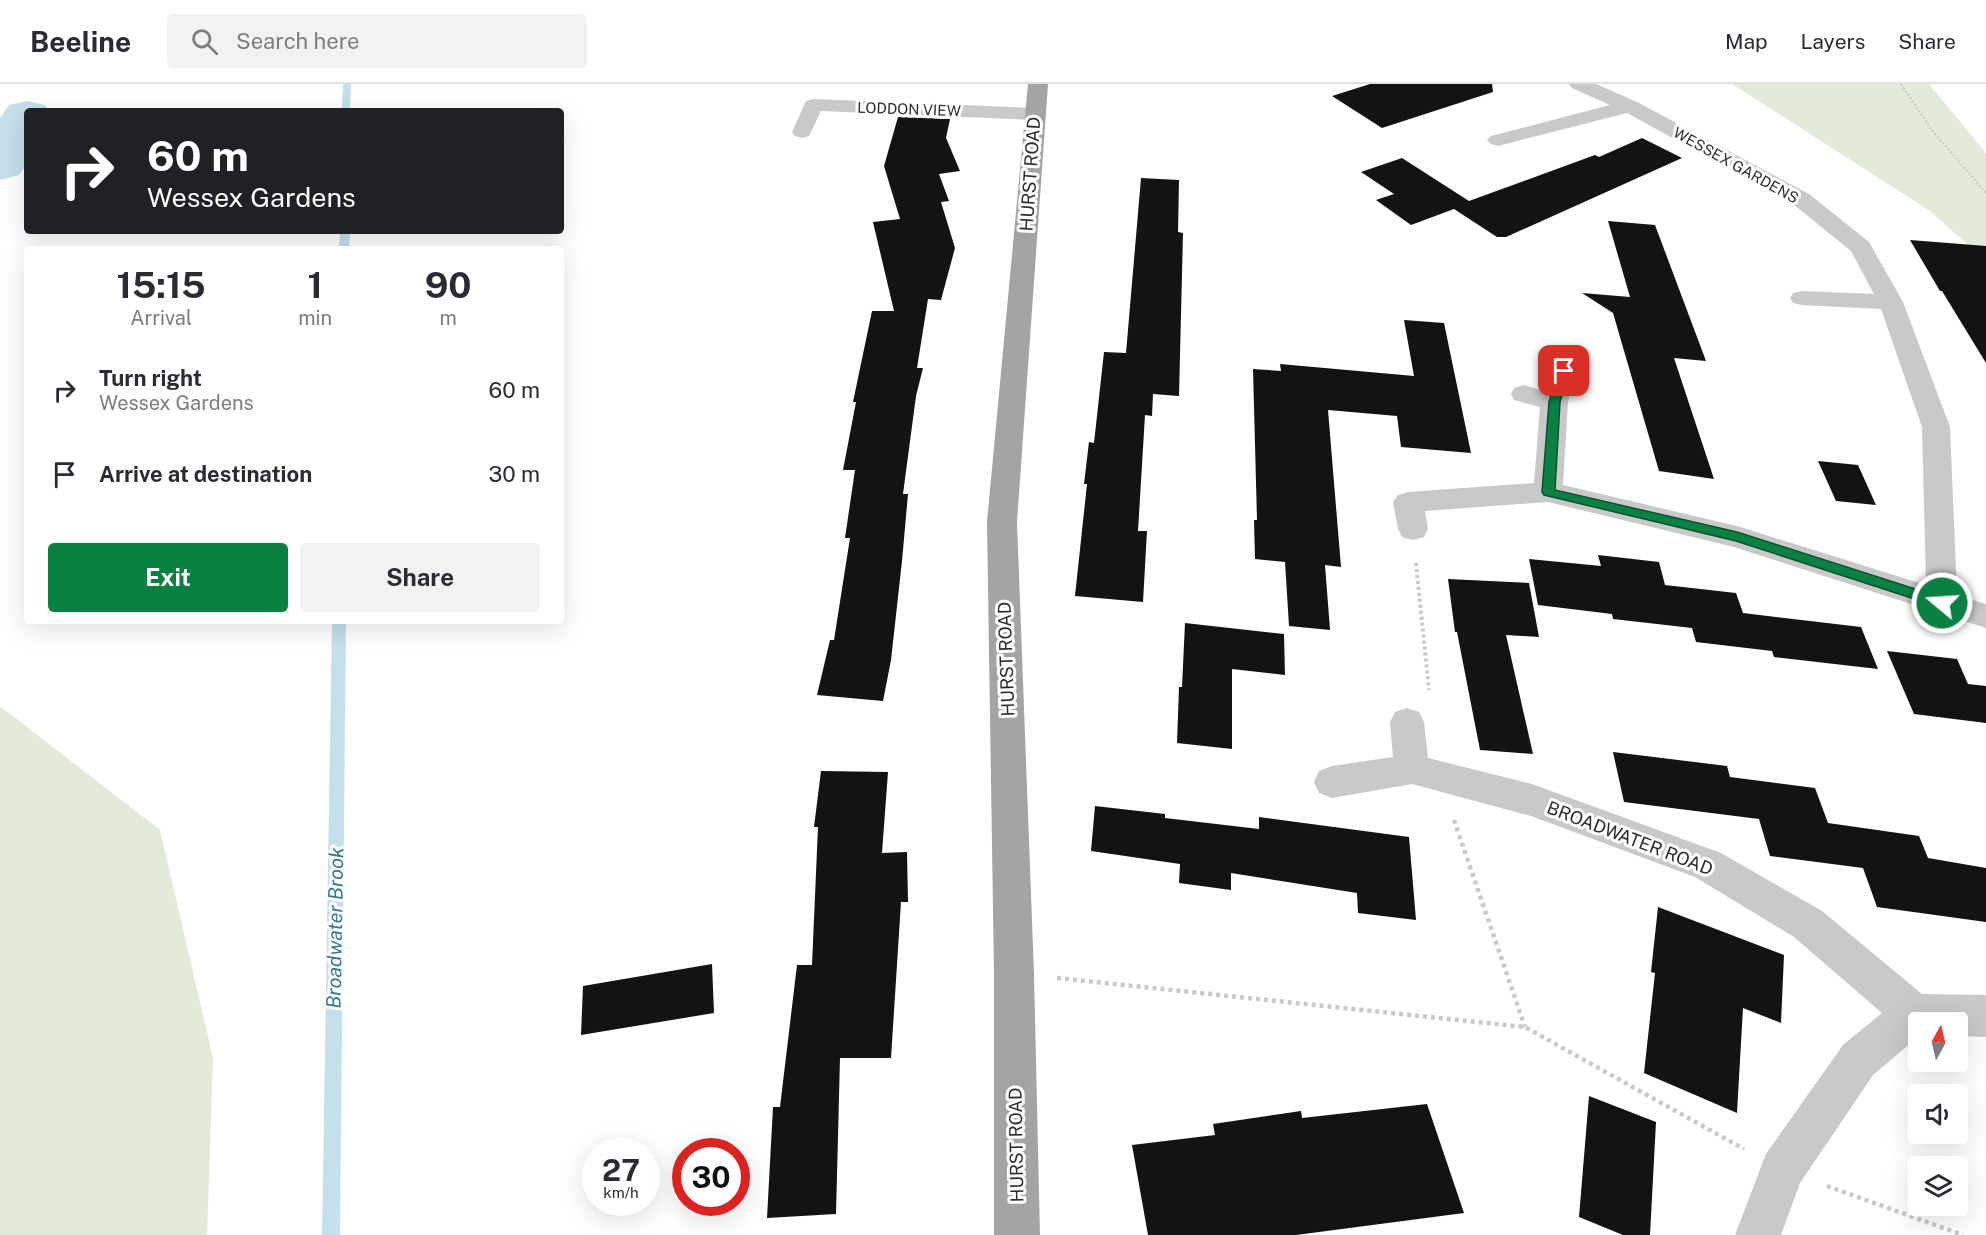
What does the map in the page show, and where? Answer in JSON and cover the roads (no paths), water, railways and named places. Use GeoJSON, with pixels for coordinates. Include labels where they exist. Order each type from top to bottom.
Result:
{"type":"FeatureCollection","features":[{"type":"Feature","properties":{"kind":"main road","name":"HURST ROAD"},"geometry":{"type":"LineString","coordinates":[[1017,1235],[1014,974],[1002,522],[1036,99]]}},
{"type":"Feature","properties":{"kind":"street"},"geometry":{"type":"LineString","coordinates":[[802,132],[822,84]]}},
{"type":"Feature","properties":{"kind":"street","name":"WESSEX GARDENS"},"geometry":{"type":"LineString","coordinates":[[1579,84],[1629,106],[1801,199],[1861,247],[1891,302],[1936,427],[1942,603]]}},
{"type":"Feature","properties":{"kind":"street","name":"LODDON VIEW"},"geometry":{"type":"LineString","coordinates":[[813,105],[1036,99]]}},
{"type":"Feature","properties":{"kind":"street"},"geometry":{"type":"LineString","coordinates":[[1498,140],[1629,106]]}},
{"type":"Feature","properties":{"kind":"street"},"geometry":{"type":"LineString","coordinates":[[1802,298],[1891,302]]}},
{"type":"Feature","properties":{"kind":"street"},"geometry":{"type":"LineString","coordinates":[[1548,492],[1554,402],[1564,371]]}},
{"type":"Feature","properties":{"kind":"street"},"geometry":{"type":"LineString","coordinates":[[1524,394],[1554,402]]}},
{"type":"Feature","properties":{"kind":"street"},"geometry":{"type":"LineString","coordinates":[[1413,529],[1408,502],[1548,492],[1737,537],[1986,616]]}},
{"type":"Feature","properties":{"kind":"street"},"geometry":{"type":"LineString","coordinates":[[1407,722],[1425,772]]}},
{"type":"Feature","properties":{"kind":"street","name":"BROADWATER ROAD"},"geometry":{"type":"LineString","coordinates":[[1332,782],[1425,772],[1532,800],[1708,865],[1808,924],[1912,1012]]}},
{"type":"Feature","properties":{"kind":"street"},"geometry":{"type":"LineString","coordinates":[[1968,1016],[1986,1016]]}},
{"type":"Feature","properties":{"kind":"street"},"geometry":{"type":"LineString","coordinates":[[1758,1235],[1782,1170],[1858,1060],[1908,1019]]}},
{"type":"Feature","properties":{"kind":"waterway","name":"Broadwater Brook"},"geometry":{"type":"LineString","coordinates":[[346,108],[347,84]]}},
{"type":"Feature","properties":{"kind":"waterway"},"geometry":{"type":"LineString","coordinates":[[0,164],[24,121]]}},
{"type":"Feature","properties":{"kind":"waterway","name":"Broadwater Brook"},"geometry":{"type":"LineString","coordinates":[[344,246],[345,234]]}},
{"type":"Feature","properties":{"kind":"waterway","name":"Broadwater Brook"},"geometry":{"type":"LineString","coordinates":[[331,1235],[339,624]]}}]}
